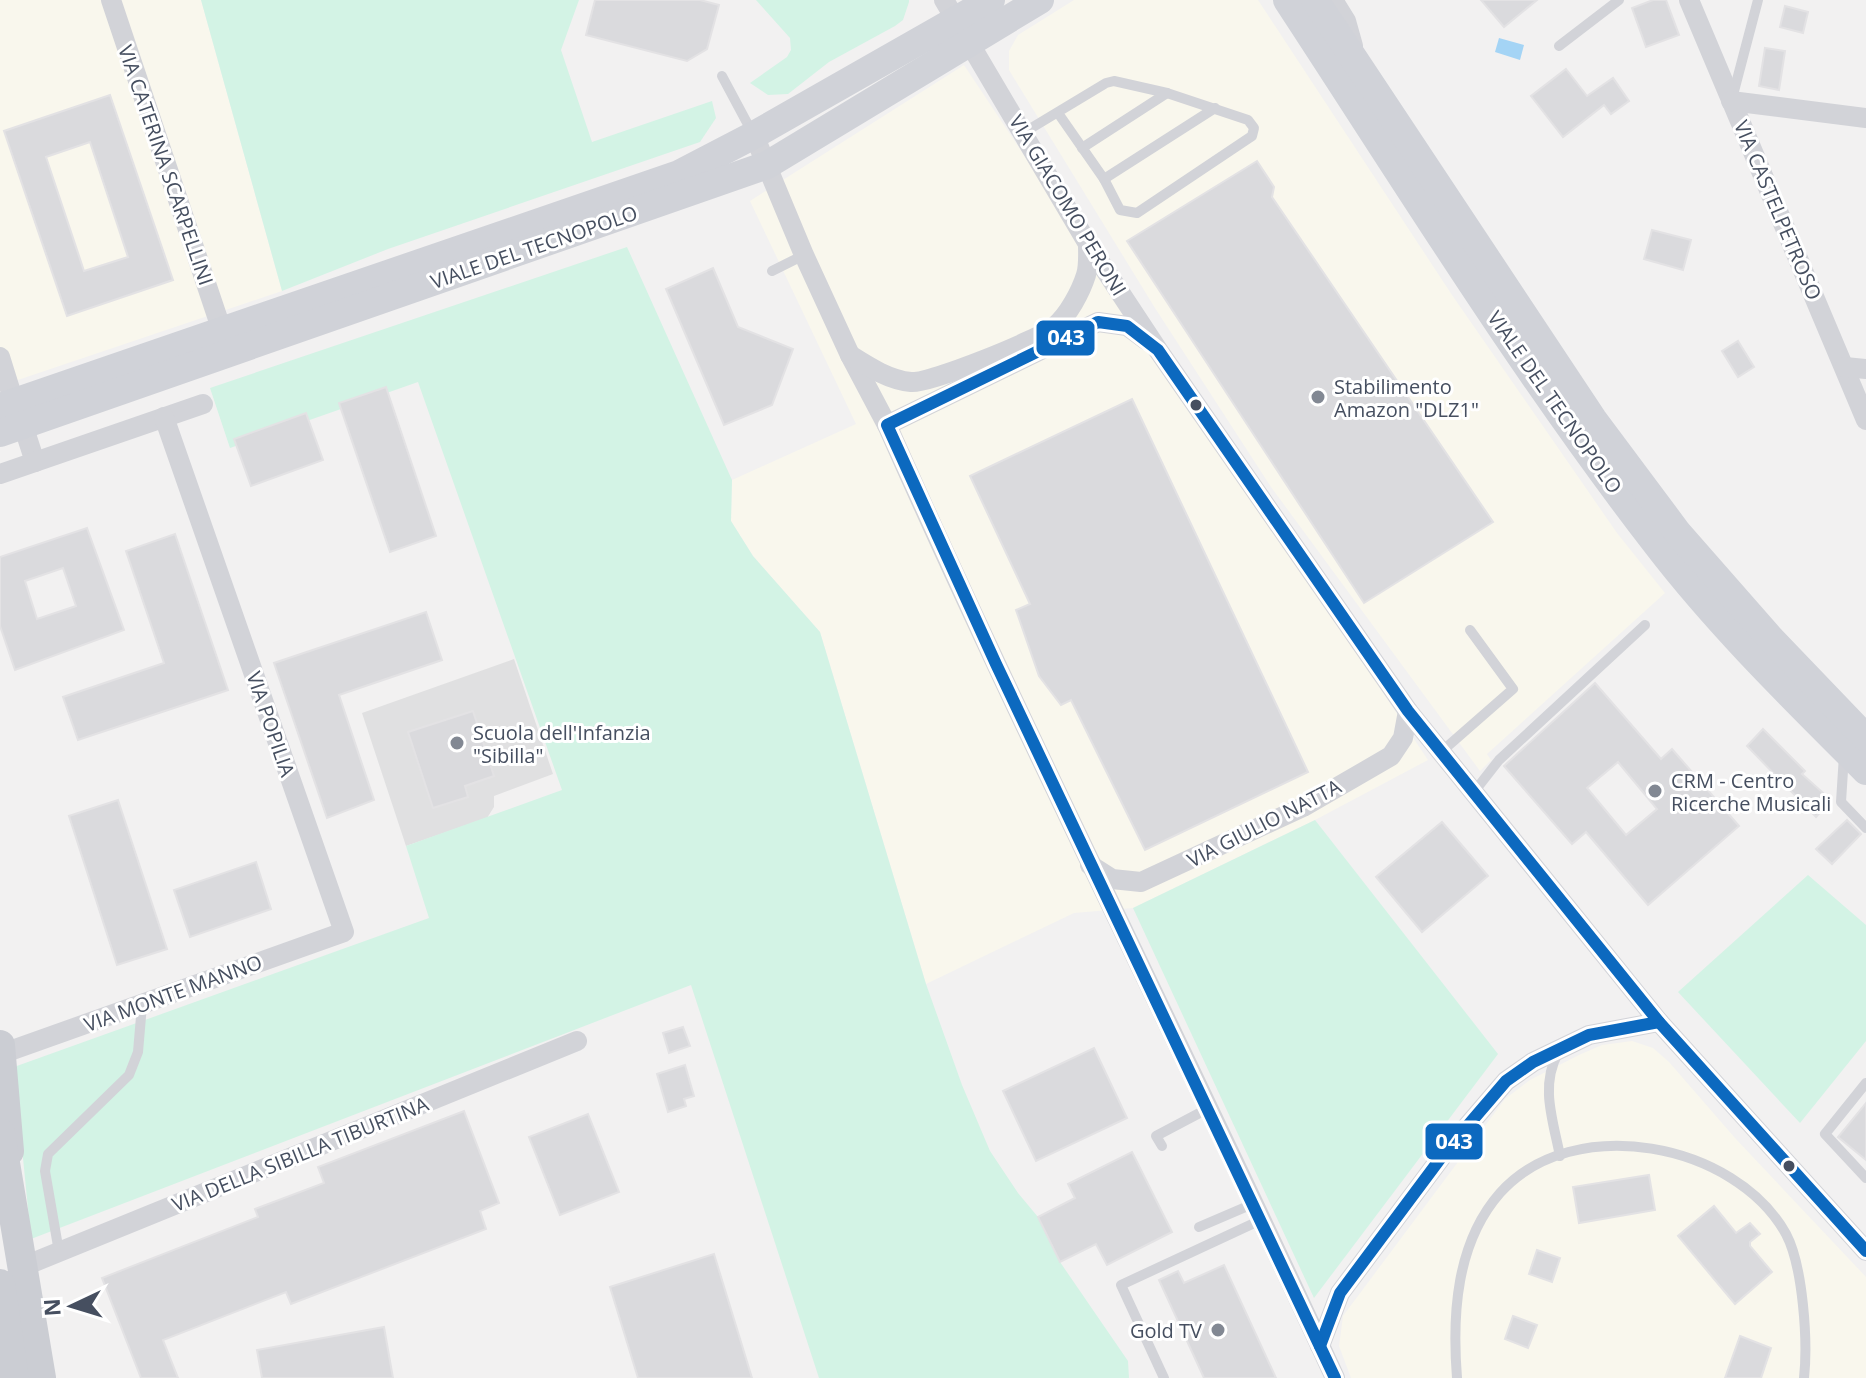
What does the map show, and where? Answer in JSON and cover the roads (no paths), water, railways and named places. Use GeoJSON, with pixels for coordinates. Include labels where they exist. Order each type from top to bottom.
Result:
{"type":"FeatureCollection","features":[{"type":"Feature","properties":{"kind":"main road","name":"VIALE DEL TECNOPOLO"},"geometry":{"type":"LineString","coordinates":[[9,417],[222,331],[679,174],[957,22],[991,0]]}},
{"type":"Feature","properties":{"kind":"main road","name":"VIALE DEL TECNOPOLO"},"geometry":{"type":"LineString","coordinates":[[9,417],[767,165],[957,22],[1040,0]]}},
{"type":"Feature","properties":{"kind":"main road","name":"VIALE DEL TECNOPOLO"},"geometry":{"type":"LineString","coordinates":[[1287,0],[1575,435],[1649,535],[1748,653],[1855,744]]}},
{"type":"Feature","properties":{"kind":"main road","name":"VIALE DEL TECNOPOLO"},"geometry":{"type":"LineString","coordinates":[[1315,0],[1593,419],[1678,533],[1771,639],[1855,744],[1866,771]]}},
{"type":"Feature","properties":{"kind":"main road"},"geometry":{"type":"LineString","coordinates":[[1,1049],[15,1225],[11,1276],[14,1378]]}},
{"type":"Feature","properties":{"kind":"main road"},"geometry":{"type":"LineString","coordinates":[[0,1133],[15,1225]]}},
{"type":"Feature","properties":{"kind":"main road"},"geometry":{"type":"LineString","coordinates":[[11,1276],[41,1378]]}},
{"type":"Feature","properties":{"kind":"street","name":"VIA CATERINA SCARPELLINI"},"geometry":{"type":"LineString","coordinates":[[111,0],[222,331]]}},
{"type":"Feature","properties":{"kind":"street"},"geometry":{"type":"LineString","coordinates":[[1333,0],[1346,21],[1359,65]]}},
{"type":"Feature","properties":{"kind":"street","name":"VIA CASTELPETROSO"},"geometry":{"type":"LineString","coordinates":[[1689,0],[1866,420]]}},
{"type":"Feature","properties":{"kind":"street","name":"VIA GIACOMO PERONI"},"geometry":{"type":"LineString","coordinates":[[957,22],[1088,244],[1408,711],[1659,1022],[1865,1249]]}},
{"type":"Feature","properties":{"kind":"street"},"geometry":{"type":"LineString","coordinates":[[1731,101],[1866,118]]}},
{"type":"Feature","properties":{"kind":"street"},"geometry":{"type":"LineString","coordinates":[[754,135],[850,355],[887,425],[1090,865],[1259,1211],[1335,1378]]}},
{"type":"Feature","properties":{"kind":"street"},"geometry":{"type":"LineString","coordinates":[[850,355],[895,379],[914,383],[930,380],[1040,334],[1054,327],[1075,300],[1087,273],[1088,244]]}},
{"type":"Feature","properties":{"kind":"street"},"geometry":{"type":"LineString","coordinates":[[887,425],[1098,322],[1127,326],[1158,350]]}},
{"type":"Feature","properties":{"kind":"street"},"geometry":{"type":"LineString","coordinates":[[0,357],[9,417],[35,462]]}},
{"type":"Feature","properties":{"kind":"street"},"geometry":{"type":"LineString","coordinates":[[1845,367],[1866,369]]}},
{"type":"Feature","properties":{"kind":"street"},"geometry":{"type":"LineString","coordinates":[[0,474],[203,404]]}},
{"type":"Feature","properties":{"kind":"street","name":"VIA POPILIA"},"geometry":{"type":"LineString","coordinates":[[164,417],[344,932]]}},
{"type":"Feature","properties":{"kind":"street","name":"VIA GIULIO NATTA"},"geometry":{"type":"LineString","coordinates":[[1090,865],[1112,879],[1141,882],[1303,807],[1391,756],[1403,738],[1408,711]]}},
{"type":"Feature","properties":{"kind":"street","name":"VIA MONTE MANNO"},"geometry":{"type":"LineString","coordinates":[[1,1049],[142,1005],[344,932]]}},
{"type":"Feature","properties":{"kind":"street"},"geometry":{"type":"LineString","coordinates":[[1320,1346],[1340,1293],[1486,1101],[1506,1081],[1561,1047],[1589,1035],[1659,1022]]}},
{"type":"Feature","properties":{"kind":"street","name":"VIA DELLA SIBILLA TIBURTINA"},"geometry":{"type":"LineString","coordinates":[[11,1276],[59,1252],[577,1041]]}},
{"type":"Feature","properties":{"kind":"lane"},"geometry":{"type":"LineString","coordinates":[[1559,46],[1619,0]]}},
{"type":"Feature","properties":{"kind":"lane"},"geometry":{"type":"LineString","coordinates":[[1731,101],[1758,0]]}},
{"type":"Feature","properties":{"kind":"lane"},"geometry":{"type":"LineString","coordinates":[[722,76],[754,135]]}},
{"type":"Feature","properties":{"kind":"lane"},"geometry":{"type":"LineString","coordinates":[[1023,133],[1058,113],[1114,81],[1215,108],[1248,120],[1254,128],[1252,136],[1137,213],[1120,210],[1104,179],[1058,113]]}},
{"type":"Feature","properties":{"kind":"lane"},"geometry":{"type":"LineString","coordinates":[[1082,148],[1167,93]]}},
{"type":"Feature","properties":{"kind":"lane"},"geometry":{"type":"LineString","coordinates":[[1104,179],[1215,108]]}},
{"type":"Feature","properties":{"kind":"lane"},"geometry":{"type":"LineString","coordinates":[[772,271],[804,255]]}},
{"type":"Feature","properties":{"kind":"lane"},"geometry":{"type":"LineString","coordinates":[[1474,792],[1499,760],[1645,625]]}},
{"type":"Feature","properties":{"kind":"lane"},"geometry":{"type":"LineString","coordinates":[[1441,752],[1513,689],[1470,630]]}},
{"type":"Feature","properties":{"kind":"lane"},"geometry":{"type":"LineString","coordinates":[[1855,744],[1841,802],[1866,828]]}},
{"type":"Feature","properties":{"kind":"lane"},"geometry":{"type":"LineString","coordinates":[[59,1252],[45,1171],[48,1154],[129,1075],[138,1052],[142,1005]]}},
{"type":"Feature","properties":{"kind":"lane"},"geometry":{"type":"LineString","coordinates":[[1560,1156],[1547,1082],[1561,1047]]}},
{"type":"Feature","properties":{"kind":"lane"},"geometry":{"type":"LineString","coordinates":[[1866,1083],[1825,1134],[1866,1178]]}},
{"type":"Feature","properties":{"kind":"lane"},"geometry":{"type":"LineString","coordinates":[[1162,1146],[1156,1136],[1209,1108]]}},
{"type":"Feature","properties":{"kind":"lane"},"geometry":{"type":"LineString","coordinates":[[1457,1378],[1458,1303],[1467,1249],[1495,1200],[1528,1169],[1560,1156],[1608,1146],[1636,1146],[1687,1157],[1730,1177],[1762,1201],[1787,1236],[1800,1278],[1804,1378]]}},
{"type":"Feature","properties":{"kind":"lane"},"geometry":{"type":"LineString","coordinates":[[1199,1227],[1259,1211]]}},
{"type":"Feature","properties":{"kind":"lane"},"geometry":{"type":"LineString","coordinates":[[1164,1378],[1121,1285],[1259,1211]]}},
{"type":"Feature","properties":{"kind":"water"},"geometry":{"type":"Polygon","coordinates":[[[1499,38],[1524,45],[1520,60],[1495,52],[1499,38]]]}},
{"type":"Feature","properties":{"kind":"place","name":"Stabilimento Amazon \"DLZ1\""},"geometry":{"type":"Point","coordinates":[1318,397]}},
{"type":"Feature","properties":{"kind":"place","name":"Scuola dell'Infanzia \"Sibilla\""},"geometry":{"type":"Point","coordinates":[457,743]}},
{"type":"Feature","properties":{"kind":"place","name":"CRM - Centro Ricerche Musicali"},"geometry":{"type":"Point","coordinates":[1655,791]}},
{"type":"Feature","properties":{"kind":"place","name":"Gold TV"},"geometry":{"type":"Point","coordinates":[1218,1330]}}]}
